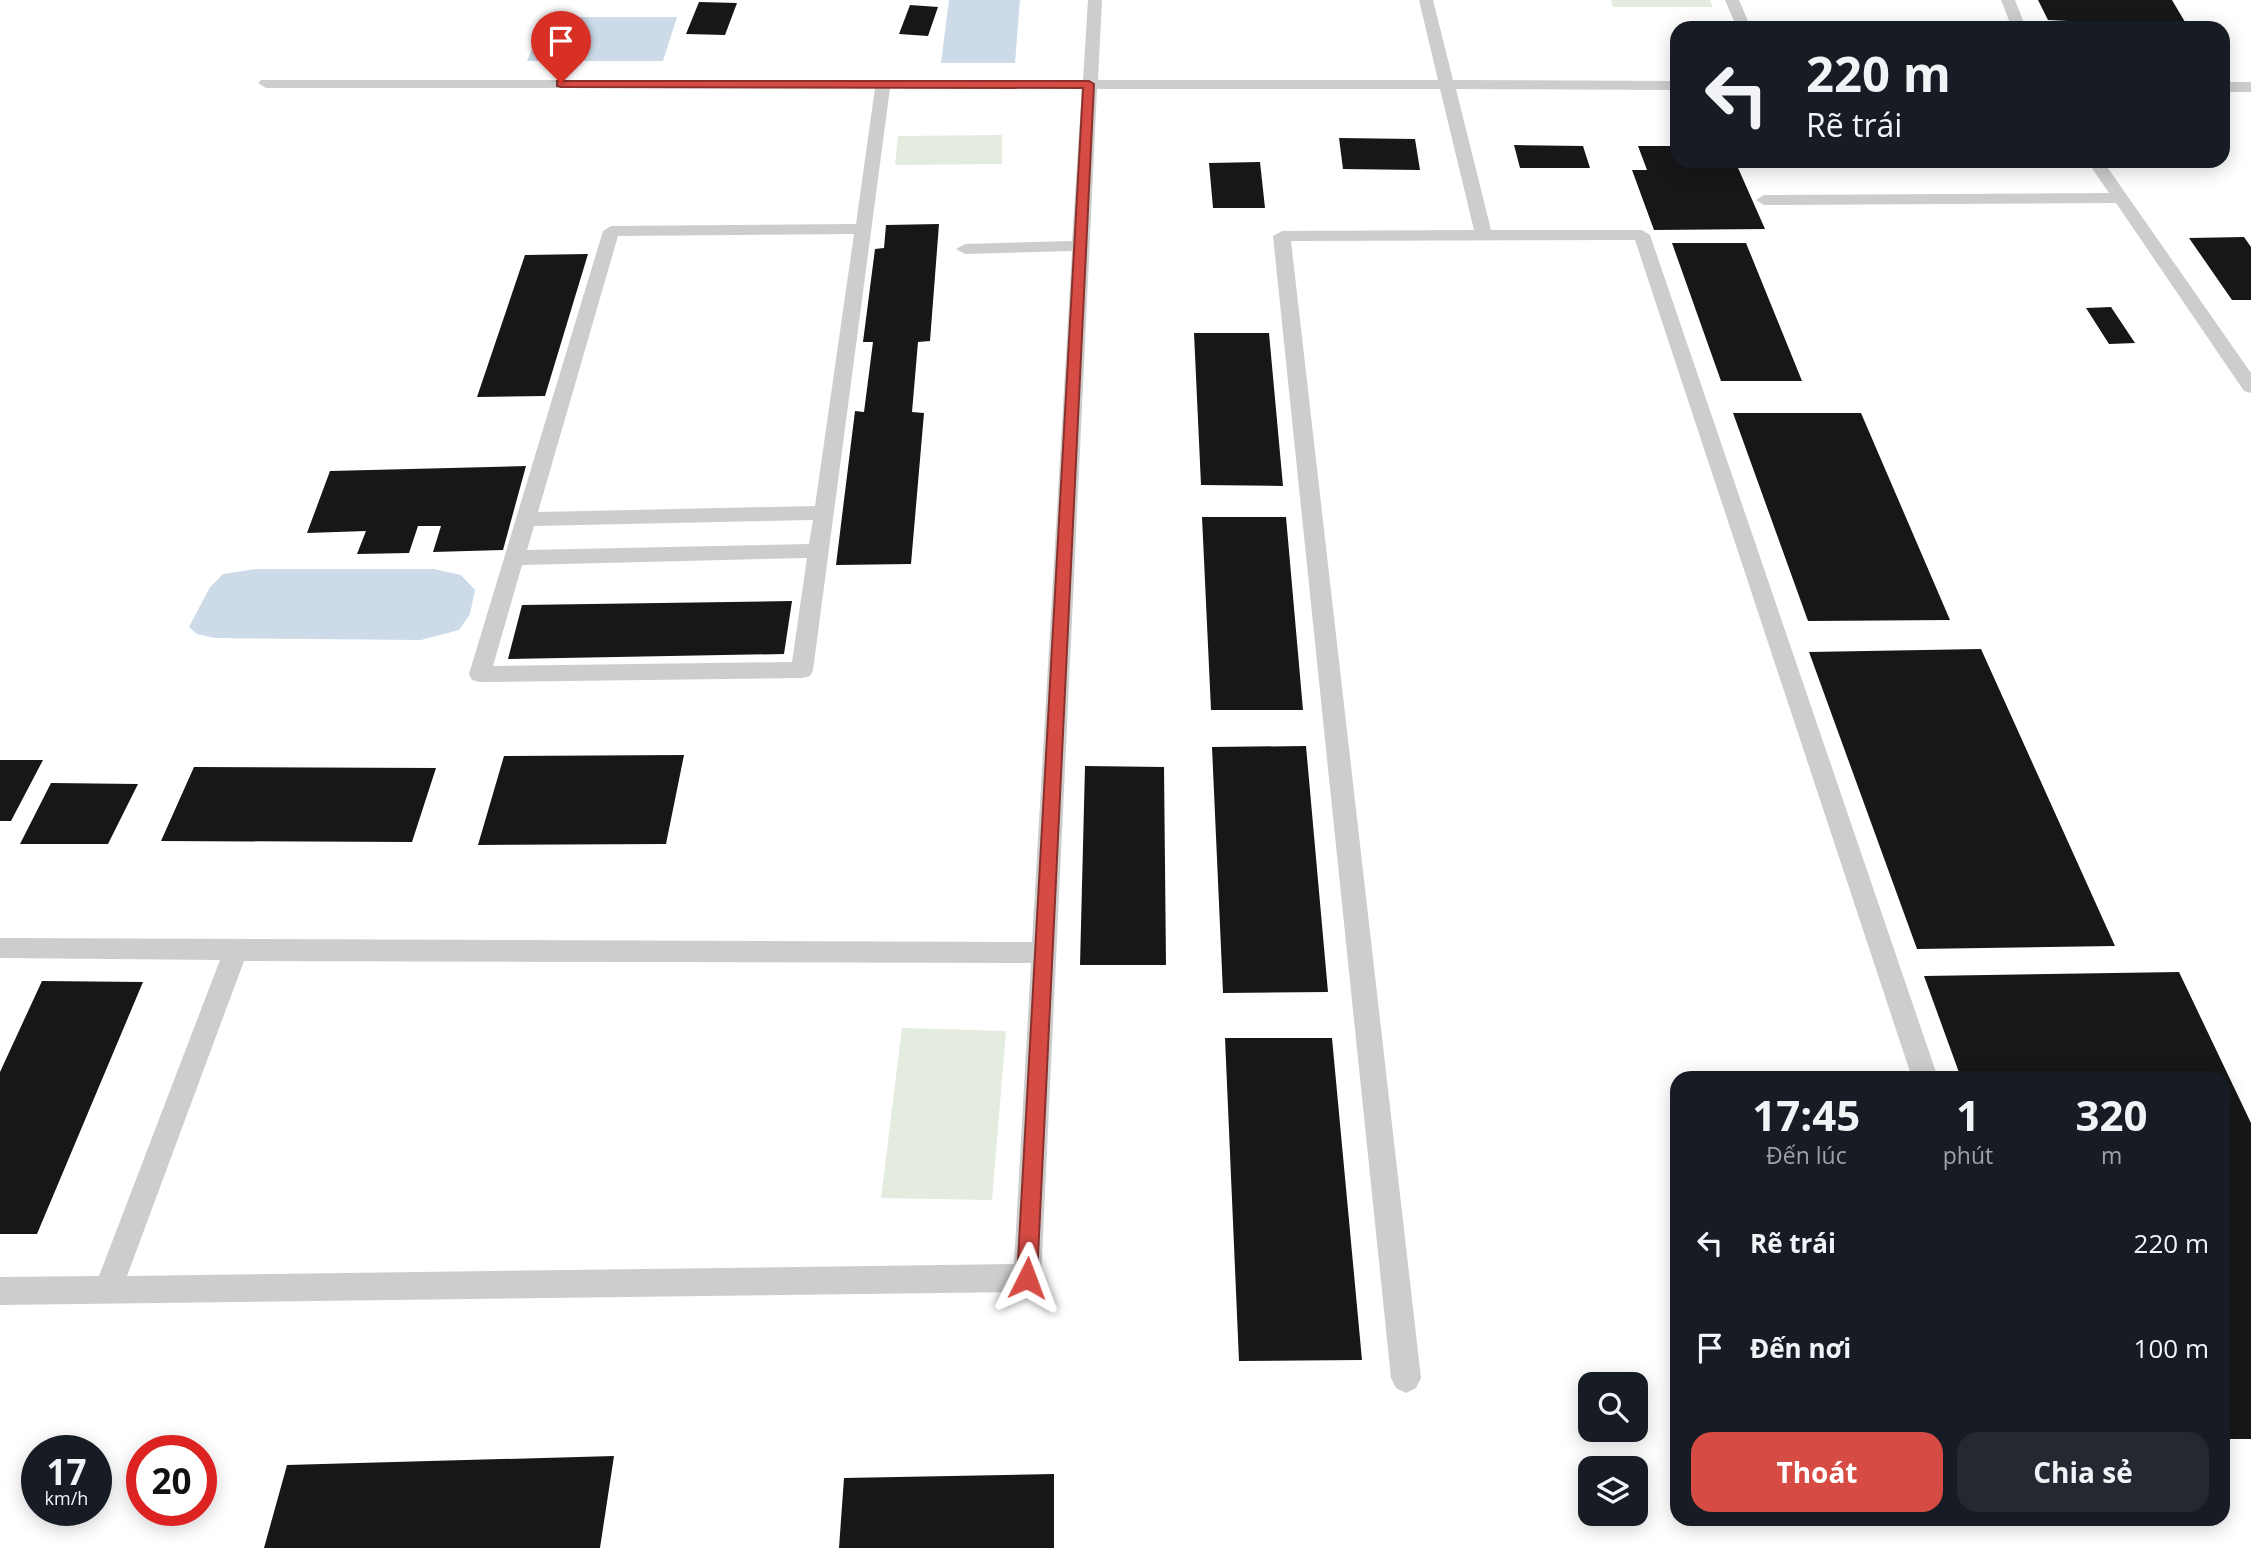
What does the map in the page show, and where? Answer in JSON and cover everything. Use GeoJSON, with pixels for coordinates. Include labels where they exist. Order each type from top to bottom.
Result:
{"type":"FeatureCollection","features":[{"type":"Feature","properties":{"kind":"lane"},"geometry":{"type":"LineString","coordinates":[[0,1291],[1027,1278],[1079,246],[1095,0]]}},
{"type":"Feature","properties":{"kind":"lane"},"geometry":{"type":"LineString","coordinates":[[1426,0],[1484,235]]}},
{"type":"Feature","properties":{"kind":"lane"},"geometry":{"type":"LineString","coordinates":[[1732,0],[1741,21]]}},
{"type":"Feature","properties":{"kind":"lane"},"geometry":{"type":"LineString","coordinates":[[2008,0],[2016,21]]}},
{"type":"Feature","properties":{"kind":"lane"},"geometry":{"type":"LineString","coordinates":[[266,83],[1670,85]]}},
{"type":"Feature","properties":{"kind":"lane"},"geometry":{"type":"LineString","coordinates":[[863,229],[611,231],[480,674],[802,670],[819,551],[883,84]]}},
{"type":"Feature","properties":{"kind":"lane"},"geometry":{"type":"LineString","coordinates":[[2230,87],[2251,87]]}},
{"type":"Feature","properties":{"kind":"lane"},"geometry":{"type":"LineString","coordinates":[[2100,168],[2251,387]]}},
{"type":"Feature","properties":{"kind":"lane"},"geometry":{"type":"LineString","coordinates":[[1764,200],[2120,198]]}},
{"type":"Feature","properties":{"kind":"lane"},"geometry":{"type":"LineString","coordinates":[[1406,1378],[1282,236],[1642,235],[1923,1071]]}},
{"type":"Feature","properties":{"kind":"lane"},"geometry":{"type":"LineString","coordinates":[[965,249],[1079,246]]}},
{"type":"Feature","properties":{"kind":"lane"},"geometry":{"type":"LineString","coordinates":[[525,519],[824,513]]}},
{"type":"Feature","properties":{"kind":"lane"},"geometry":{"type":"LineString","coordinates":[[659,554],[667,516]]}},
{"type":"Feature","properties":{"kind":"lane"},"geometry":{"type":"LineString","coordinates":[[514,558],[819,551]]}},
{"type":"Feature","properties":{"kind":"lane"},"geometry":{"type":"LineString","coordinates":[[0,948],[1044,953]]}},
{"type":"Feature","properties":{"kind":"lane"},"geometry":{"type":"LineString","coordinates":[[108,1290],[236,950]]}},
{"type":"Feature","properties":{"kind":"shaded area"},"geometry":{"type":"Polygon","coordinates":[[[1611,0],[1710,0],[1713,7],[1613,7],[1611,0]]]}},
{"type":"Feature","properties":{"kind":"shaded area"},"geometry":{"type":"Polygon","coordinates":[[[1002,135],[1002,164],[895,165],[898,136],[1002,135]]]}},
{"type":"Feature","properties":{"kind":"shaded area"},"geometry":{"type":"Polygon","coordinates":[[[902,1028],[1006,1031],[992,1200],[881,1198],[902,1028]]]}},
{"type":"Feature","properties":{"kind":"water"},"geometry":{"type":"Polygon","coordinates":[[[949,0],[1020,0],[1015,63],[941,63],[949,0]]]}},
{"type":"Feature","properties":{"kind":"water"},"geometry":{"type":"Polygon","coordinates":[[[545,17],[677,17],[663,61],[527,61],[545,17]]]}},
{"type":"Feature","properties":{"kind":"water"},"geometry":{"type":"Polygon","coordinates":[[[256,569],[434,569],[461,575],[475,590],[470,614],[459,630],[421,640],[215,638],[197,634],[189,627],[210,587],[223,574],[256,569]]]}},
{"type":"Feature","properties":{"kind":"building"},"geometry":{"type":"Polygon","coordinates":[[[2038,0],[2172,0],[2184,21],[2068,21],[2048,20],[2038,0]]]}},
{"type":"Feature","properties":{"kind":"building"},"geometry":{"type":"Polygon","coordinates":[[[699,2],[737,3],[725,35],[686,34],[699,2]]]}},
{"type":"Feature","properties":{"kind":"building"},"geometry":{"type":"Polygon","coordinates":[[[910,5],[938,7],[928,36],[899,34],[910,5]]]}},
{"type":"Feature","properties":{"kind":"building"},"geometry":{"type":"Polygon","coordinates":[[[1339,138],[1415,139],[1420,170],[1343,169],[1339,138]]]}},
{"type":"Feature","properties":{"kind":"building"},"geometry":{"type":"Polygon","coordinates":[[[1514,145],[1583,146],[1590,168],[1520,168],[1514,145]]]}},
{"type":"Feature","properties":{"kind":"building"},"geometry":{"type":"Polygon","coordinates":[[[1638,146],[1670,146],[1670,168],[1738,168],[1765,229],[1654,230],[1632,170],[1647,170],[1638,146]]]}},
{"type":"Feature","properties":{"kind":"building"},"geometry":{"type":"Polygon","coordinates":[[[1260,162],[1265,208],[1213,208],[1209,163],[1260,162]]]}},
{"type":"Feature","properties":{"kind":"building"},"geometry":{"type":"Polygon","coordinates":[[[939,224],[930,341],[918,342],[912,412],[924,413],[911,564],[836,565],[855,411],[864,412],[873,342],[863,342],[875,249],[884,248],[886,225],[939,224]]]}},
{"type":"Feature","properties":{"kind":"building"},"geometry":{"type":"Polygon","coordinates":[[[2244,237],[2251,247],[2251,300],[2232,300],[2189,238],[2244,237]]]}},
{"type":"Feature","properties":{"kind":"building"},"geometry":{"type":"Polygon","coordinates":[[[1672,243],[1746,243],[1802,381],[1721,381],[1672,243]]]}},
{"type":"Feature","properties":{"kind":"building"},"geometry":{"type":"Polygon","coordinates":[[[588,254],[545,396],[477,397],[525,255],[588,254]]]}},
{"type":"Feature","properties":{"kind":"building"},"geometry":{"type":"Polygon","coordinates":[[[2111,307],[2135,343],[2109,344],[2086,308],[2111,307]]]}},
{"type":"Feature","properties":{"kind":"building"},"geometry":{"type":"Polygon","coordinates":[[[1194,333],[1269,333],[1283,486],[1201,485],[1194,333]]]}},
{"type":"Feature","properties":{"kind":"building"},"geometry":{"type":"Polygon","coordinates":[[[1733,413],[1861,413],[1950,620],[1808,621],[1733,413]]]}},
{"type":"Feature","properties":{"kind":"building"},"geometry":{"type":"Polygon","coordinates":[[[526,466],[503,550],[433,552],[441,526],[418,526],[409,553],[357,554],[366,531],[307,533],[330,471],[526,466]]]}},
{"type":"Feature","properties":{"kind":"building"},"geometry":{"type":"Polygon","coordinates":[[[1202,517],[1286,517],[1303,710],[1211,710],[1202,517]]]}},
{"type":"Feature","properties":{"kind":"building"},"geometry":{"type":"Polygon","coordinates":[[[792,601],[784,654],[508,659],[522,605],[792,601]]]}},
{"type":"Feature","properties":{"kind":"building"},"geometry":{"type":"Polygon","coordinates":[[[1981,649],[2115,946],[1917,949],[1809,652],[1981,649]]]}},
{"type":"Feature","properties":{"kind":"building"},"geometry":{"type":"Polygon","coordinates":[[[1306,746],[1328,992],[1223,993],[1212,747],[1306,746]]]}},
{"type":"Feature","properties":{"kind":"building"},"geometry":{"type":"Polygon","coordinates":[[[684,755],[666,844],[478,845],[504,756],[684,755]]]}},
{"type":"Feature","properties":{"kind":"building"},"geometry":{"type":"Polygon","coordinates":[[[0,760],[43,760],[11,821],[0,821],[0,760]]]}},
{"type":"Feature","properties":{"kind":"building"},"geometry":{"type":"Polygon","coordinates":[[[1085,766],[1164,767],[1166,965],[1080,965],[1085,766]]]}},
{"type":"Feature","properties":{"kind":"building"},"geometry":{"type":"Polygon","coordinates":[[[194,767],[436,768],[412,842],[161,841],[194,767]]]}},
{"type":"Feature","properties":{"kind":"building"},"geometry":{"type":"Polygon","coordinates":[[[51,783],[138,784],[108,844],[20,844],[51,783]]]}},
{"type":"Feature","properties":{"kind":"building"},"geometry":{"type":"Polygon","coordinates":[[[2179,972],[2226,1071],[1958,1071],[1924,976],[2179,972]]]}},
{"type":"Feature","properties":{"kind":"building"},"geometry":{"type":"Polygon","coordinates":[[[42,981],[143,982],[37,1234],[0,1234],[0,1072],[42,981]]]}},
{"type":"Feature","properties":{"kind":"building"},"geometry":{"type":"Polygon","coordinates":[[[1225,1038],[1332,1038],[1362,1360],[1239,1361],[1225,1038]]]}},
{"type":"Feature","properties":{"kind":"building"},"geometry":{"type":"Polygon","coordinates":[[[2230,1079],[2251,1123],[2251,1439],[2230,1439],[2230,1079]]]}},
{"type":"Feature","properties":{"kind":"building"},"geometry":{"type":"Polygon","coordinates":[[[614,1456],[600,1548],[264,1548],[287,1465],[614,1456]]]}},
{"type":"Feature","properties":{"kind":"building"},"geometry":{"type":"Polygon","coordinates":[[[1054,1474],[1054,1548],[839,1548],[844,1478],[1054,1474]]]}},
{"type":"Feature","properties":{"kind":"route"},"geometry":{"type":"LineString","coordinates":[[561,83],[1089,84],[1027,1278]]}}]}
